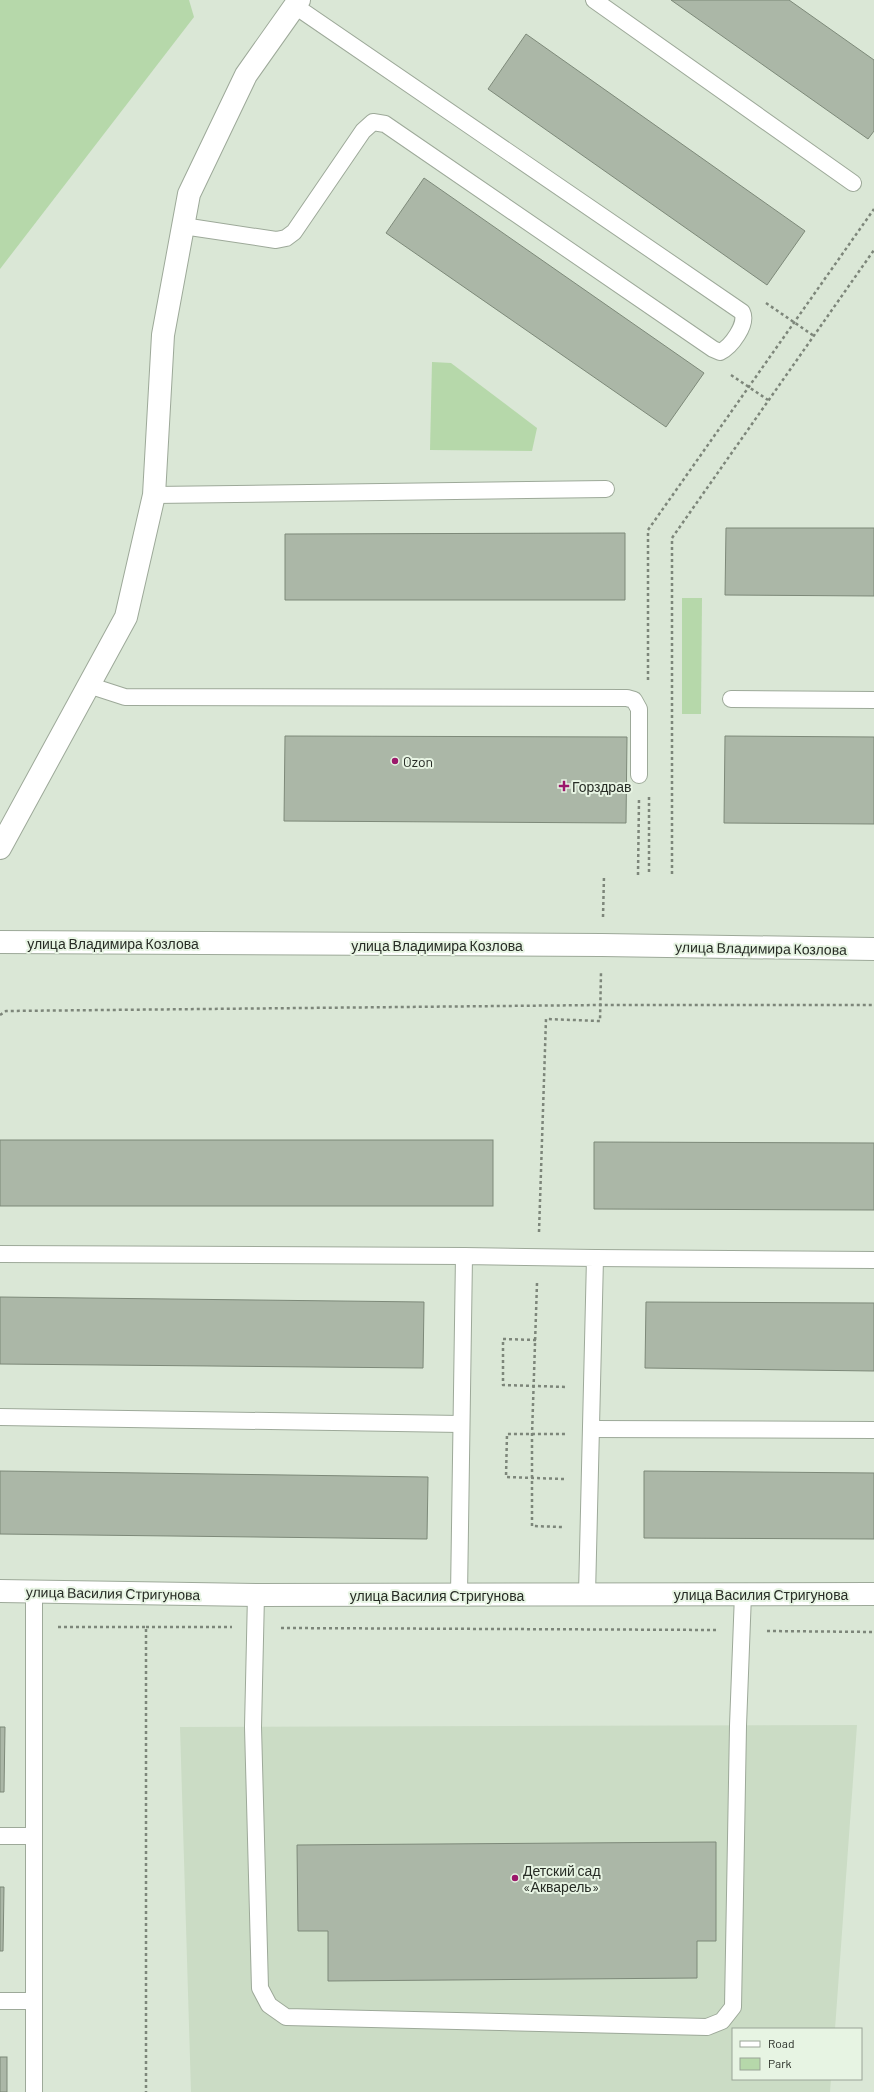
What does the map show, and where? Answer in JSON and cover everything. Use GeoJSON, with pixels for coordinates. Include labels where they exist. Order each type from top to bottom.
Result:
{"type":"FeatureCollection","features":[{"type":"Feature","properties":{"kind":"street"},"geometry":{"type":"LineString","coordinates":[[0,848],[126,617],[154,495],[163,336],[189,194],[246,75],[297,3]]}},
{"type":"Feature","properties":{"kind":"street","name":"улица Владимира Козлова"},"geometry":{"type":"LineString","coordinates":[[0,942],[602,945],[874,949]]}},
{"type":"Feature","properties":{"kind":"street","name":"улица Василия Стригунова"},"geometry":{"type":"LineString","coordinates":[[0,1591],[256,1595],[874,1594]]}},
{"type":"Feature","properties":{"kind":"lane"},"geometry":{"type":"LineString","coordinates":[[594,0],[853,183]]}},
{"type":"Feature","properties":{"kind":"lane"},"geometry":{"type":"LineString","coordinates":[[183,226],[276,240],[286,238],[294,232],[363,131],[373,122],[385,124],[720,352],[726,349],[744,324],[742,312],[297,3]]}},
{"type":"Feature","properties":{"kind":"lane"},"geometry":{"type":"LineString","coordinates":[[154,495],[606,489]]}},
{"type":"Feature","properties":{"kind":"lane"},"geometry":{"type":"LineString","coordinates":[[88,685],[125,697],[627,698],[634,700],[639,709],[639,774]]}},
{"type":"Feature","properties":{"kind":"lane"},"geometry":{"type":"LineString","coordinates":[[731,700],[874,700]]}},
{"type":"Feature","properties":{"kind":"lane"},"geometry":{"type":"LineString","coordinates":[[0,1254],[874,1260]]}},
{"type":"Feature","properties":{"kind":"lane"},"geometry":{"type":"LineString","coordinates":[[459,1595],[464,1256]]}},
{"type":"Feature","properties":{"kind":"lane"},"geometry":{"type":"LineString","coordinates":[[587,1595],[595,1258]]}},
{"type":"Feature","properties":{"kind":"lane"},"geometry":{"type":"LineString","coordinates":[[0,1417],[461,1424]]}},
{"type":"Feature","properties":{"kind":"lane"},"geometry":{"type":"LineString","coordinates":[[591,1429],[874,1430]]}},
{"type":"Feature","properties":{"kind":"lane"},"geometry":{"type":"LineString","coordinates":[[34,1592],[34,2092]]}},
{"type":"Feature","properties":{"kind":"lane"},"geometry":{"type":"LineString","coordinates":[[256,1595],[253,1727],[260,1988],[269,2005],[286,2017],[707,2027],[722,2021],[733,2007],[743,1594]]}},
{"type":"Feature","properties":{"kind":"lane"},"geometry":{"type":"LineString","coordinates":[[0,1836],[34,1836]]}},
{"type":"Feature","properties":{"kind":"lane"},"geometry":{"type":"LineString","coordinates":[[0,2001],[34,2001]]}},
{"type":"Feature","properties":{"kind":"path"},"geometry":{"type":"LineString","coordinates":[[648,687],[648,530],[874,209]]}},
{"type":"Feature","properties":{"kind":"path"},"geometry":{"type":"LineString","coordinates":[[672,874],[672,538],[874,250]]}},
{"type":"Feature","properties":{"kind":"path"},"geometry":{"type":"LineString","coordinates":[[744,317],[760,299],[814,336]]}},
{"type":"Feature","properties":{"kind":"path"},"geometry":{"type":"LineString","coordinates":[[720,352],[716,364],[768,400]]}},
{"type":"Feature","properties":{"kind":"path"},"geometry":{"type":"LineString","coordinates":[[638,875],[639,774]]}},
{"type":"Feature","properties":{"kind":"path"},"geometry":{"type":"LineString","coordinates":[[648,789],[649,875]]}},
{"type":"Feature","properties":{"kind":"path"},"geometry":{"type":"LineString","coordinates":[[562,1520],[562,1527],[532,1526],[532,1435],[546,1019],[600,1020],[604,876]]}},
{"type":"Feature","properties":{"kind":"path"},"geometry":{"type":"LineString","coordinates":[[0,1015],[6,1011],[600,1005],[874,1005]]}},
{"type":"Feature","properties":{"kind":"path"},"geometry":{"type":"LineString","coordinates":[[536,1340],[503,1339],[503,1385],[567,1386],[567,1393]]}},
{"type":"Feature","properties":{"kind":"path"},"geometry":{"type":"LineString","coordinates":[[563,1485],[564,1478],[506,1477],[507,1434],[566,1435],[567,1428]]}},
{"type":"Feature","properties":{"kind":"path"},"geometry":{"type":"LineString","coordinates":[[34,1627],[874,1632]]}},
{"type":"Feature","properties":{"kind":"path"},"geometry":{"type":"LineString","coordinates":[[146,1627],[146,2092]]}},
{"type":"Feature","properties":{"kind":"shaded area","name":"Детский сад «Акварель»"},"geometry":{"type":"Polygon","coordinates":[[[857,1725],[835,2028],[732,2028],[732,2080],[831,2080],[830,2092],[191,2092],[180,1727],[857,1725]]]}},
{"type":"Feature","properties":{"kind":"green space"},"geometry":{"type":"Polygon","coordinates":[[[0,0],[189,0],[194,17],[0,269],[0,0]]]}},
{"type":"Feature","properties":{"kind":"green space"},"geometry":{"type":"Polygon","coordinates":[[[432,362],[451,363],[537,428],[532,451],[430,450],[432,362]]]}},
{"type":"Feature","properties":{"kind":"green space"},"geometry":{"type":"Polygon","coordinates":[[[682,598],[702,598],[701,714],[682,714],[682,598]]]}},
{"type":"Feature","properties":{"kind":"building"},"geometry":{"type":"Polygon","coordinates":[[[671,0],[789,0],[874,60],[874,131],[868,139],[671,0]]]}},
{"type":"Feature","properties":{"kind":"building"},"geometry":{"type":"Polygon","coordinates":[[[526,34],[805,231],[767,285],[488,89],[526,34]]]}},
{"type":"Feature","properties":{"kind":"building"},"geometry":{"type":"Polygon","coordinates":[[[424,178],[704,373],[666,427],[386,233],[424,178]]]}},
{"type":"Feature","properties":{"kind":"building"},"geometry":{"type":"Polygon","coordinates":[[[726,528],[874,528],[874,596],[725,595],[726,528]]]}},
{"type":"Feature","properties":{"kind":"building"},"geometry":{"type":"Polygon","coordinates":[[[625,533],[625,600],[285,600],[285,534],[625,533]]]}},
{"type":"Feature","properties":{"kind":"building"},"geometry":{"type":"Polygon","coordinates":[[[285,736],[627,737],[626,823],[284,821],[285,736]]]}},
{"type":"Feature","properties":{"kind":"building"},"geometry":{"type":"Polygon","coordinates":[[[725,736],[874,737],[874,824],[724,823],[725,736]]]}},
{"type":"Feature","properties":{"kind":"building"},"geometry":{"type":"Polygon","coordinates":[[[0,1140],[493,1140],[493,1206],[0,1206],[0,1140]]]}},
{"type":"Feature","properties":{"kind":"building"},"geometry":{"type":"Polygon","coordinates":[[[594,1142],[874,1143],[874,1210],[594,1209],[594,1142]]]}},
{"type":"Feature","properties":{"kind":"building"},"geometry":{"type":"Polygon","coordinates":[[[0,1297],[424,1302],[423,1368],[0,1364],[0,1297]]]}},
{"type":"Feature","properties":{"kind":"building"},"geometry":{"type":"Polygon","coordinates":[[[646,1302],[874,1303],[874,1371],[645,1368],[646,1302]]]}},
{"type":"Feature","properties":{"kind":"building"},"geometry":{"type":"Polygon","coordinates":[[[0,1471],[428,1477],[427,1539],[0,1534],[0,1471]]]}},
{"type":"Feature","properties":{"kind":"building"},"geometry":{"type":"Polygon","coordinates":[[[644,1471],[874,1473],[874,1539],[644,1538],[644,1471]]]}},
{"type":"Feature","properties":{"kind":"building"},"geometry":{"type":"Polygon","coordinates":[[[0,1727],[5,1727],[4,1792],[0,1792],[0,1727]]]}},
{"type":"Feature","properties":{"kind":"building"},"geometry":{"type":"Polygon","coordinates":[[[716,1842],[716,1941],[697,1941],[697,1978],[328,1981],[328,1931],[298,1931],[297,1845],[716,1842]]]}},
{"type":"Feature","properties":{"kind":"building"},"geometry":{"type":"Polygon","coordinates":[[[0,1887],[4,1887],[3,1951],[0,1951],[0,1887]]]}},
{"type":"Feature","properties":{"kind":"building"},"geometry":{"type":"Polygon","coordinates":[[[0,2057],[7,2057],[7,2092],[0,2092],[0,2057]]]}},
{"type":"Feature","properties":{"kind":"place","name":"Ozon"},"geometry":{"type":"Point","coordinates":[395,761]}},
{"type":"Feature","properties":{"kind":"place","name":"Горздрав"},"geometry":{"type":"Point","coordinates":[564,786]}},
{"type":"Feature","properties":{"kind":"place","name":"Детский сад «Акварель»"},"geometry":{"type":"Point","coordinates":[515,1878]}}]}
